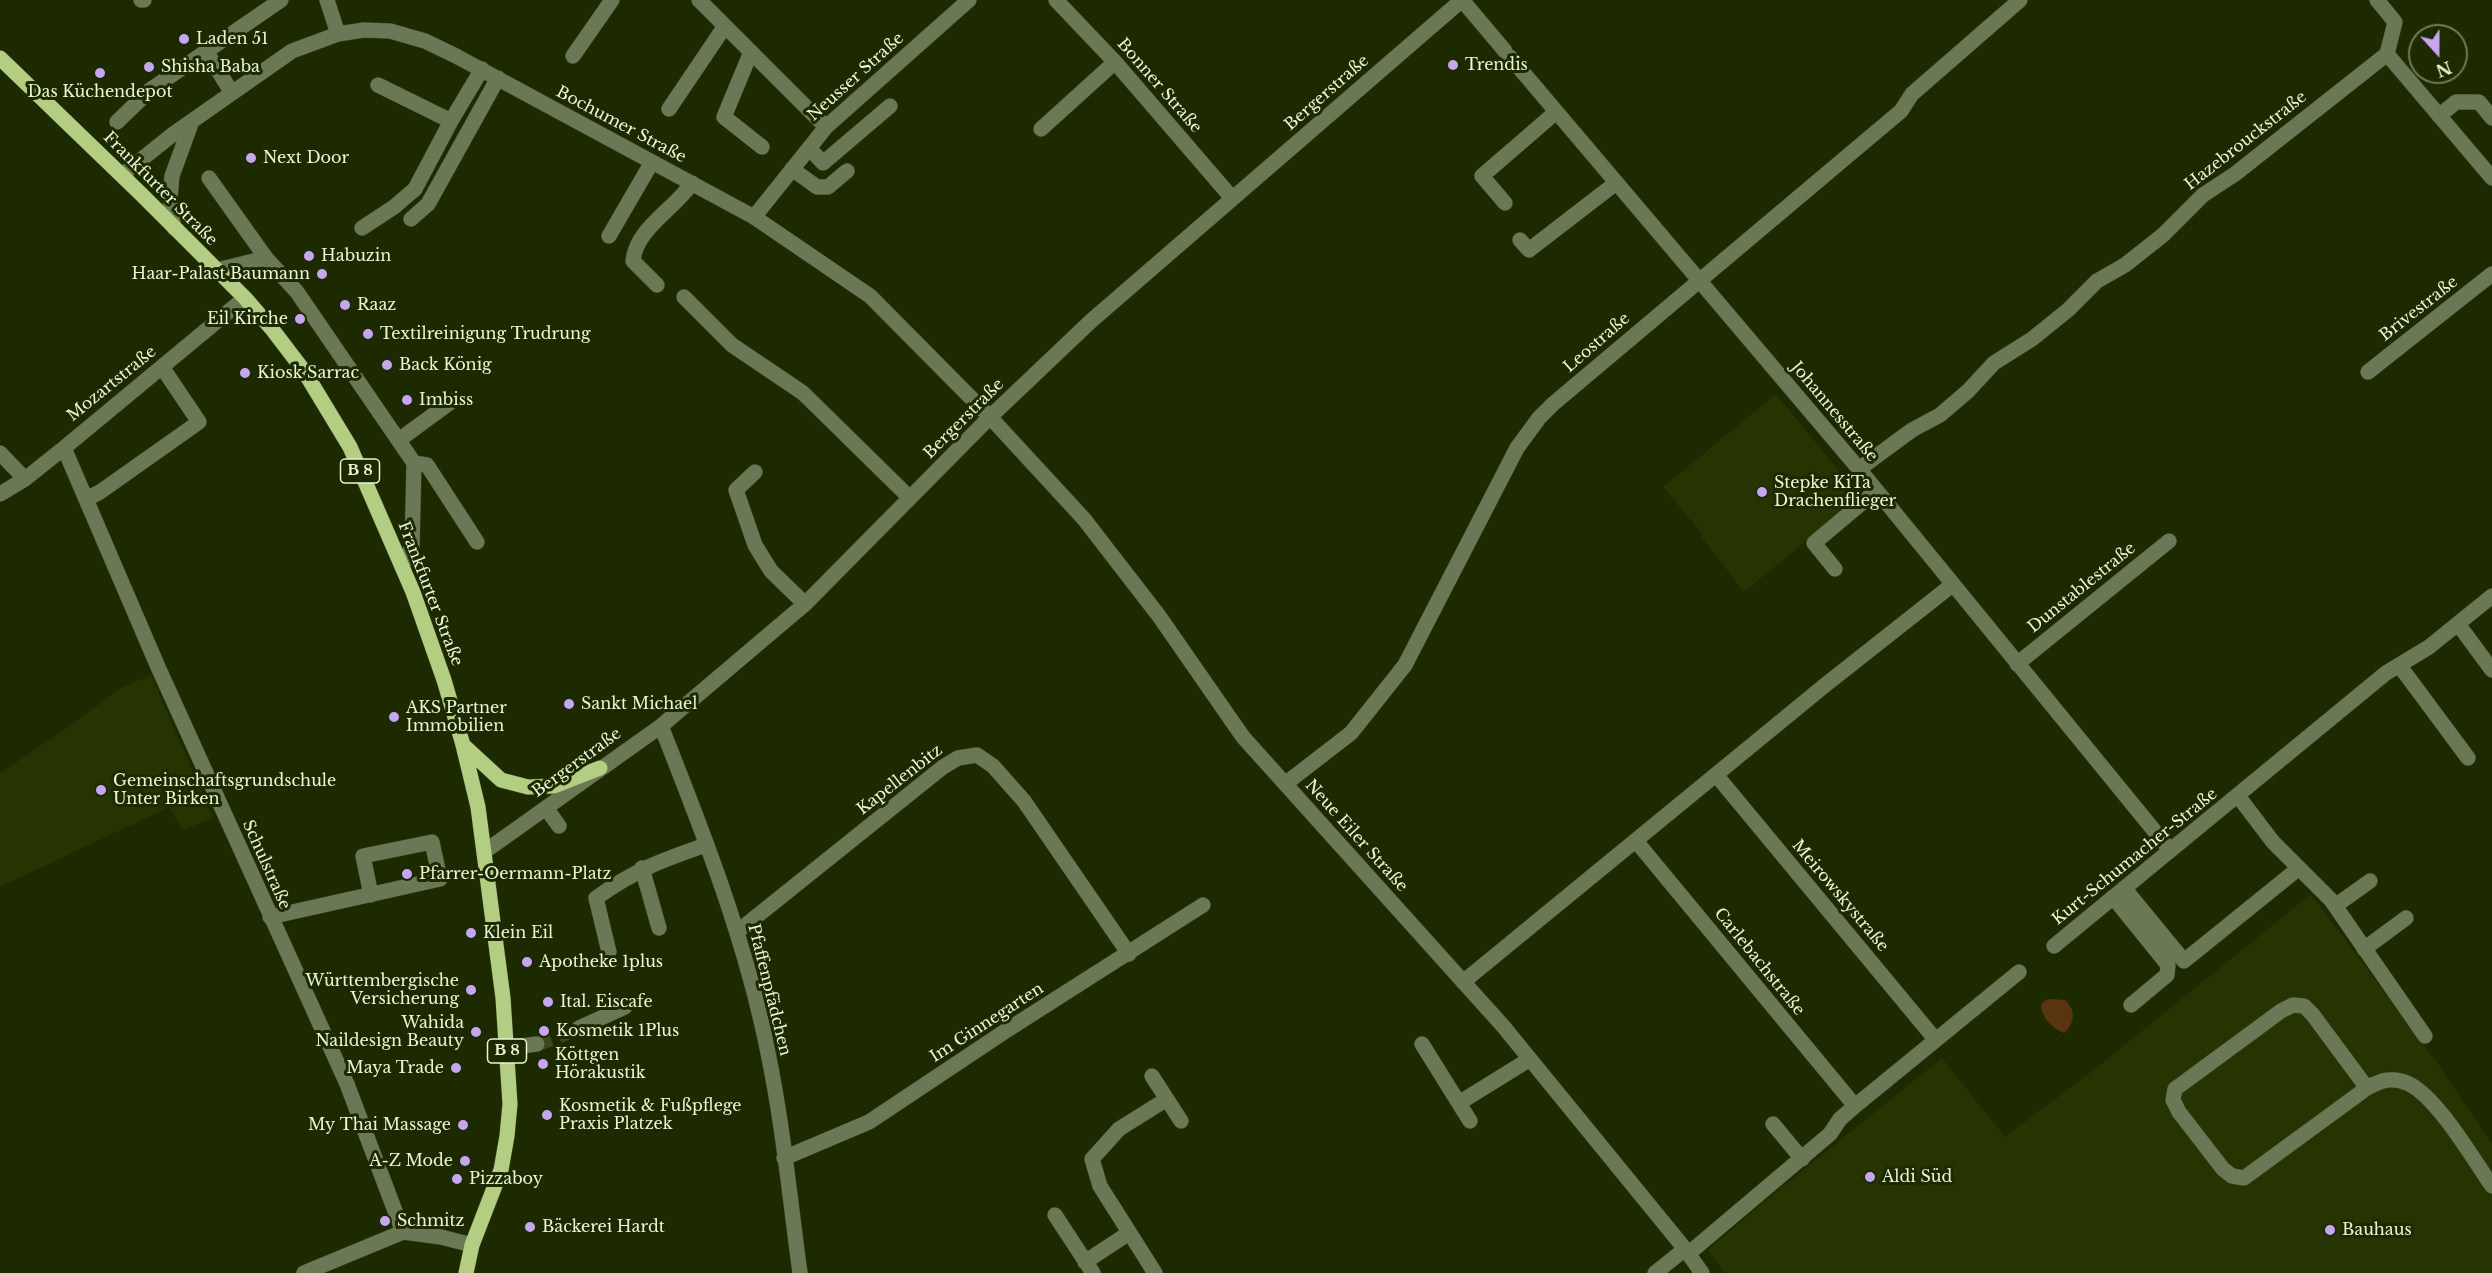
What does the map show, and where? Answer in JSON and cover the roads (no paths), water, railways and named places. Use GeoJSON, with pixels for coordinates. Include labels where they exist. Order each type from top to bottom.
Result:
{"type":"FeatureCollection","features":[{"type":"Feature","properties":{"kind":"main road","name":"Frankfurter Straße"},"geometry":{"type":"LineString","coordinates":[[0,58],[245,298],[304,371],[350,447],[402,566],[444,680],[478,807],[503,998],[510,1104],[507,1136],[501,1170],[472,1245],[466,1273]]}},
{"type":"Feature","properties":{"kind":"main road"},"geometry":{"type":"LineString","coordinates":[[463,745],[501,780],[528,787],[554,786],[600,768]]}},
{"type":"Feature","properties":{"kind":"street"},"geometry":{"type":"LineString","coordinates":[[117,122],[150,90],[281,0]]}},
{"type":"Feature","properties":{"kind":"street"},"geometry":{"type":"LineString","coordinates":[[327,0],[339,34]]}},
{"type":"Feature","properties":{"kind":"street"},"geometry":{"type":"LineString","coordinates":[[573,56],[612,0]]}},
{"type":"Feature","properties":{"kind":"street"},"geometry":{"type":"LineString","coordinates":[[699,0],[826,127]]}},
{"type":"Feature","properties":{"kind":"street","name":"Neusser Straße"},"geometry":{"type":"LineString","coordinates":[[754,217],[826,127],[969,0]]}},
{"type":"Feature","properties":{"kind":"street","name":"Bonner Straße"},"geometry":{"type":"LineString","coordinates":[[1056,0],[1115,62],[1232,198]]}},
{"type":"Feature","properties":{"kind":"street","name":"Johannesstraße"},"geometry":{"type":"LineString","coordinates":[[1462,0],[1859,469],[2170,850]]}},
{"type":"Feature","properties":{"kind":"street","name":"Bergerstraße"},"geometry":{"type":"LineString","coordinates":[[484,852],[661,726],[805,604],[990,417],[1091,321],[1462,0]]}},
{"type":"Feature","properties":{"kind":"street","name":"Leostraße"},"geometry":{"type":"LineString","coordinates":[[1285,784],[1351,733],[1405,665],[1517,448],[1539,417],[1698,280],[1901,111],[1912,94],[2020,0]]}},
{"type":"Feature","properties":{"kind":"street"},"geometry":{"type":"LineString","coordinates":[[2377,0],[2395,22],[2387,54],[2492,178]]}},
{"type":"Feature","properties":{"kind":"street"},"geometry":{"type":"LineString","coordinates":[[669,109],[725,26]]}},
{"type":"Feature","properties":{"kind":"street","name":"Bochumer Straße"},"geometry":{"type":"LineString","coordinates":[[122,175],[192,121],[292,51],[339,34],[364,30],[390,31],[425,41],[482,69],[754,217],[870,296],[990,417]]}},
{"type":"Feature","properties":{"kind":"street"},"geometry":{"type":"LineString","coordinates":[[206,51],[232,93]]}},
{"type":"Feature","properties":{"kind":"street"},"geometry":{"type":"LineString","coordinates":[[751,52],[724,117],[762,147]]}},
{"type":"Feature","properties":{"kind":"street","name":"Hazebrouckstraße"},"geometry":{"type":"LineString","coordinates":[[1859,469],[1912,430],[1941,415],[1994,363],[2032,339],[2068,310],[2097,281],[2125,265],[2163,235],[2203,195],[2235,174],[2387,54]]}},
{"type":"Feature","properties":{"kind":"street"},"geometry":{"type":"LineString","coordinates":[[1041,129],[1115,62]]}},
{"type":"Feature","properties":{"kind":"street"},"geometry":{"type":"LineString","coordinates":[[362,228],[394,207],[415,189],[482,69]]}},
{"type":"Feature","properties":{"kind":"street"},"geometry":{"type":"LineString","coordinates":[[411,219],[428,204],[498,78]]}},
{"type":"Feature","properties":{"kind":"street"},"geometry":{"type":"LineString","coordinates":[[378,85],[451,121]]}},
{"type":"Feature","properties":{"kind":"street"},"geometry":{"type":"LineString","coordinates":[[2439,116],[2456,102],[2479,102],[2492,118]]}},
{"type":"Feature","properties":{"kind":"street"},"geometry":{"type":"LineString","coordinates":[[808,148],[823,163],[890,106]]}},
{"type":"Feature","properties":{"kind":"street"},"geometry":{"type":"LineString","coordinates":[[1504,203],[1482,176],[1556,112]]}},
{"type":"Feature","properties":{"kind":"street"},"geometry":{"type":"LineString","coordinates":[[174,228],[170,199],[172,176],[192,121]]}},
{"type":"Feature","properties":{"kind":"street"},"geometry":{"type":"LineString","coordinates":[[609,236],[652,162]]}},
{"type":"Feature","properties":{"kind":"street"},"geometry":{"type":"LineString","coordinates":[[792,169],[817,187],[828,187],[847,171]]}},
{"type":"Feature","properties":{"kind":"street"},"geometry":{"type":"LineString","coordinates":[[209,178],[266,258],[297,292],[414,463],[412,547],[402,566]]}},
{"type":"Feature","properties":{"kind":"street"},"geometry":{"type":"LineString","coordinates":[[657,285],[633,261],[634,250],[648,230],[684,196],[692,183]]}},
{"type":"Feature","properties":{"kind":"street"},"geometry":{"type":"LineString","coordinates":[[1520,240],[1529,250],[1616,183]]}},
{"type":"Feature","properties":{"kind":"street"},"geometry":{"type":"LineString","coordinates":[[217,270],[266,258]]}},
{"type":"Feature","properties":{"kind":"street","name":"Brivestraße"},"geometry":{"type":"LineString","coordinates":[[2368,372],[2492,274]]}},
{"type":"Feature","properties":{"kind":"street"},"geometry":{"type":"LineString","coordinates":[[684,297],[732,345],[802,393],[910,498]]}},
{"type":"Feature","properties":{"kind":"street","name":"Mozartstraße"},"geometry":{"type":"LineString","coordinates":[[0,494],[25,479],[245,298]]}},
{"type":"Feature","properties":{"kind":"street"},"geometry":{"type":"LineString","coordinates":[[86,499],[100,492],[200,422],[162,367]]}},
{"type":"Feature","properties":{"kind":"street"},"geometry":{"type":"LineString","coordinates":[[399,440],[452,401]]}},
{"type":"Feature","properties":{"kind":"street","name":"Neue Eiler Straße"},"geometry":{"type":"LineString","coordinates":[[990,417],[1083,519],[1159,616],[1243,737],[1530,1059],[1687,1251],[1702,1273]]}},
{"type":"Feature","properties":{"kind":"street","name":"Schulstraße"},"geometry":{"type":"LineString","coordinates":[[63,448],[346,1084],[403,1232]]}},
{"type":"Feature","properties":{"kind":"street"},"geometry":{"type":"LineString","coordinates":[[0,453],[25,479]]}},
{"type":"Feature","properties":{"kind":"street"},"geometry":{"type":"LineString","coordinates":[[414,463],[427,465],[477,542]]}},
{"type":"Feature","properties":{"kind":"street"},"geometry":{"type":"LineString","coordinates":[[754,472],[736,490],[755,545],[771,571],[805,604]]}},
{"type":"Feature","properties":{"kind":"street"},"geometry":{"type":"LineString","coordinates":[[1835,569],[1814,543],[1876,490]]}},
{"type":"Feature","properties":{"kind":"street","name":"Dunstablestraße"},"geometry":{"type":"LineString","coordinates":[[2017,664],[2169,541]]}},
{"type":"Feature","properties":{"kind":"street"},"geometry":{"type":"LineString","coordinates":[[1463,982],[1824,686],[1952,585]]}},
{"type":"Feature","properties":{"kind":"street","name":"Kurt-Schumacher-Straße"},"geometry":{"type":"LineString","coordinates":[[2054,946],[2386,674],[2429,647],[2492,596]]}},
{"type":"Feature","properties":{"kind":"street"},"geometry":{"type":"LineString","coordinates":[[2458,624],[2492,670]]}},
{"type":"Feature","properties":{"kind":"street"},"geometry":{"type":"LineString","coordinates":[[2399,665],[2468,758]]}},
{"type":"Feature","properties":{"kind":"street","name":"Pfaffenpfädchen"},"geometry":{"type":"LineString","coordinates":[[661,726],[737,932],[768,1053],[800,1273]]}},
{"type":"Feature","properties":{"kind":"street","name":"Kapellenbitz"},"geometry":{"type":"LineString","coordinates":[[737,932],[943,767],[958,758],[977,755],[993,766],[1024,801],[1129,954]]}},
{"type":"Feature","properties":{"kind":"street","name":"Meirowskystraße"},"geometry":{"type":"LineString","coordinates":[[1717,776],[1935,1040]]}},
{"type":"Feature","properties":{"kind":"street","name":"Kurt-Schumacher-Straße"},"geometry":{"type":"LineString","coordinates":[[2238,796],[2273,842],[2335,906],[2425,1036]]}},
{"type":"Feature","properties":{"kind":"street"},"geometry":{"type":"LineString","coordinates":[[546,808],[559,826]]}},
{"type":"Feature","properties":{"kind":"street","name":"Carlebachstraße"},"geometry":{"type":"LineString","coordinates":[[1636,841],[1855,1106]]}},
{"type":"Feature","properties":{"kind":"street"},"geometry":{"type":"LineString","coordinates":[[270,917],[371,895],[440,879],[432,842],[363,856],[371,895]]}},
{"type":"Feature","properties":{"kind":"street"},"geometry":{"type":"LineString","coordinates":[[609,952],[596,898],[623,878],[642,868],[706,844]]}},
{"type":"Feature","properties":{"kind":"street"},"geometry":{"type":"LineString","coordinates":[[642,868],[659,928]]}},
{"type":"Feature","properties":{"kind":"street"},"geometry":{"type":"LineString","coordinates":[[2119,892],[2184,961],[2299,868]]}},
{"type":"Feature","properties":{"kind":"street"},"geometry":{"type":"LineString","coordinates":[[2335,906],[2370,881]]}},
{"type":"Feature","properties":{"kind":"street"},"geometry":{"type":"LineString","coordinates":[[2119,892],[2168,965],[2167,975],[2131,1005]]}},
{"type":"Feature","properties":{"kind":"street","name":"Im Ginnegarten"},"geometry":{"type":"LineString","coordinates":[[784,1158],[869,1122],[1004,1032],[1203,905]]}},
{"type":"Feature","properties":{"kind":"street"},"geometry":{"type":"LineString","coordinates":[[2364,948],[2406,918]]}},
{"type":"Feature","properties":{"kind":"street"},"geometry":{"type":"LineString","coordinates":[[1655,1273],[1687,1251],[1802,1159],[1830,1134],[1840,1119],[1855,1106],[2019,972]]}},
{"type":"Feature","properties":{"kind":"street"},"geometry":{"type":"LineString","coordinates":[[2367,1088],[2313,1015],[2304,1006],[2293,1005],[2281,1011],[2175,1089],[2173,1100],[2179,1112],[2223,1169],[2232,1176],[2244,1178],[2367,1088],[2382,1080],[2395,1080],[2409,1084],[2434,1104],[2492,1186]]}},
{"type":"Feature","properties":{"kind":"street"},"geometry":{"type":"LineString","coordinates":[[579,1028],[625,1007]]}},
{"type":"Feature","properties":{"kind":"street"},"geometry":{"type":"LineString","coordinates":[[506,1048],[537,1044]]}},
{"type":"Feature","properties":{"kind":"street"},"geometry":{"type":"LineString","coordinates":[[1422,1044],[1470,1121]]}},
{"type":"Feature","properties":{"kind":"street"},"geometry":{"type":"LineString","coordinates":[[1459,1103],[1530,1059]]}},
{"type":"Feature","properties":{"kind":"street"},"geometry":{"type":"LineString","coordinates":[[1152,1076],[1181,1121]]}},
{"type":"Feature","properties":{"kind":"street"},"geometry":{"type":"LineString","coordinates":[[1155,1273],[1100,1186],[1092,1159],[1119,1129],[1167,1099]]}},
{"type":"Feature","properties":{"kind":"street"},"geometry":{"type":"LineString","coordinates":[[1773,1124],[1802,1159]]}},
{"type":"Feature","properties":{"kind":"street"},"geometry":{"type":"LineString","coordinates":[[1055,1215],[1089,1268],[1129,1233]]}},
{"type":"Feature","properties":{"kind":"street"},"geometry":{"type":"LineString","coordinates":[[304,1273],[403,1232],[441,1237],[472,1245]]}},
{"type":"Feature","properties":{"kind":"tunnel"},"geometry":{"type":"LineString","coordinates":[[537,1044],[579,1028]]}},
{"type":"Feature","properties":{"kind":"place","name":"Laden 51"},"geometry":{"type":"Point","coordinates":[184,39]}},
{"type":"Feature","properties":{"kind":"place","name":"Trendis"},"geometry":{"type":"Point","coordinates":[1453,65]}},
{"type":"Feature","properties":{"kind":"place","name":"Shisha Baba"},"geometry":{"type":"Point","coordinates":[149,67]}},
{"type":"Feature","properties":{"kind":"place","name":"Das Küchendepot"},"geometry":{"type":"Point","coordinates":[100,73]}},
{"type":"Feature","properties":{"kind":"place","name":"Next Door"},"geometry":{"type":"Point","coordinates":[251,158]}},
{"type":"Feature","properties":{"kind":"place","name":"Habuzin"},"geometry":{"type":"Point","coordinates":[309,256]}},
{"type":"Feature","properties":{"kind":"place","name":"Haar-Palast Baumann"},"geometry":{"type":"Point","coordinates":[322,274]}},
{"type":"Feature","properties":{"kind":"place","name":"Raaz"},"geometry":{"type":"Point","coordinates":[345,305]}},
{"type":"Feature","properties":{"kind":"place","name":"Eil Kirche"},"geometry":{"type":"Point","coordinates":[300,319]}},
{"type":"Feature","properties":{"kind":"place","name":"Textilreinigung Trudrung"},"geometry":{"type":"Point","coordinates":[368,334]}},
{"type":"Feature","properties":{"kind":"place","name":"Back König"},"geometry":{"type":"Point","coordinates":[387,365]}},
{"type":"Feature","properties":{"kind":"place","name":"Kiosk Sarrac"},"geometry":{"type":"Point","coordinates":[245,373]}},
{"type":"Feature","properties":{"kind":"place","name":"Imbiss"},"geometry":{"type":"Point","coordinates":[407,400]}},
{"type":"Feature","properties":{"kind":"place","name":"Stepke KiTa Drachenflieger"},"geometry":{"type":"Point","coordinates":[1762,492]}},
{"type":"Feature","properties":{"kind":"place","name":"Sankt Michael"},"geometry":{"type":"Point","coordinates":[569,704]}},
{"type":"Feature","properties":{"kind":"place","name":"AKS Partner Immobilien"},"geometry":{"type":"Point","coordinates":[394,717]}},
{"type":"Feature","properties":{"kind":"place","name":"Gemeinschaftsgrundschule Unter Birken"},"geometry":{"type":"Point","coordinates":[101,790]}},
{"type":"Feature","properties":{"kind":"place","name":"Pfarrer-Oermann-Platz"},"geometry":{"type":"Point","coordinates":[407,874]}},
{"type":"Feature","properties":{"kind":"place","name":"Klein Eil"},"geometry":{"type":"Point","coordinates":[471,933]}},
{"type":"Feature","properties":{"kind":"place","name":"Apotheke 1plus"},"geometry":{"type":"Point","coordinates":[527,962]}},
{"type":"Feature","properties":{"kind":"place","name":"Württembergische Versicherung"},"geometry":{"type":"Point","coordinates":[471,990]}},
{"type":"Feature","properties":{"kind":"place","name":"Ital. Eiscafe"},"geometry":{"type":"Point","coordinates":[548,1002]}},
{"type":"Feature","properties":{"kind":"place","name":"Kosmetik 1Plus"},"geometry":{"type":"Point","coordinates":[544,1031]}},
{"type":"Feature","properties":{"kind":"place","name":"Wahida Naildesign Beauty"},"geometry":{"type":"Point","coordinates":[476,1032]}},
{"type":"Feature","properties":{"kind":"place","name":"Köttgen Hörakustik"},"geometry":{"type":"Point","coordinates":[543,1064]}},
{"type":"Feature","properties":{"kind":"place","name":"Maya Trade"},"geometry":{"type":"Point","coordinates":[456,1068]}},
{"type":"Feature","properties":{"kind":"place","name":"Kosmetik & Fußpflege Praxis Platzek"},"geometry":{"type":"Point","coordinates":[547,1115]}},
{"type":"Feature","properties":{"kind":"place","name":"My Thai Massage"},"geometry":{"type":"Point","coordinates":[463,1125]}},
{"type":"Feature","properties":{"kind":"place","name":"A-Z Mode"},"geometry":{"type":"Point","coordinates":[465,1161]}},
{"type":"Feature","properties":{"kind":"place","name":"Aldi Süd"},"geometry":{"type":"Point","coordinates":[1870,1177]}},
{"type":"Feature","properties":{"kind":"place","name":"Pizzaboy"},"geometry":{"type":"Point","coordinates":[457,1179]}},
{"type":"Feature","properties":{"kind":"place","name":"Schmitz"},"geometry":{"type":"Point","coordinates":[385,1221]}},
{"type":"Feature","properties":{"kind":"place","name":"Bäckerei Hardt"},"geometry":{"type":"Point","coordinates":[530,1227]}},
{"type":"Feature","properties":{"kind":"place","name":"Bauhaus"},"geometry":{"type":"Point","coordinates":[2330,1230]}}]}
